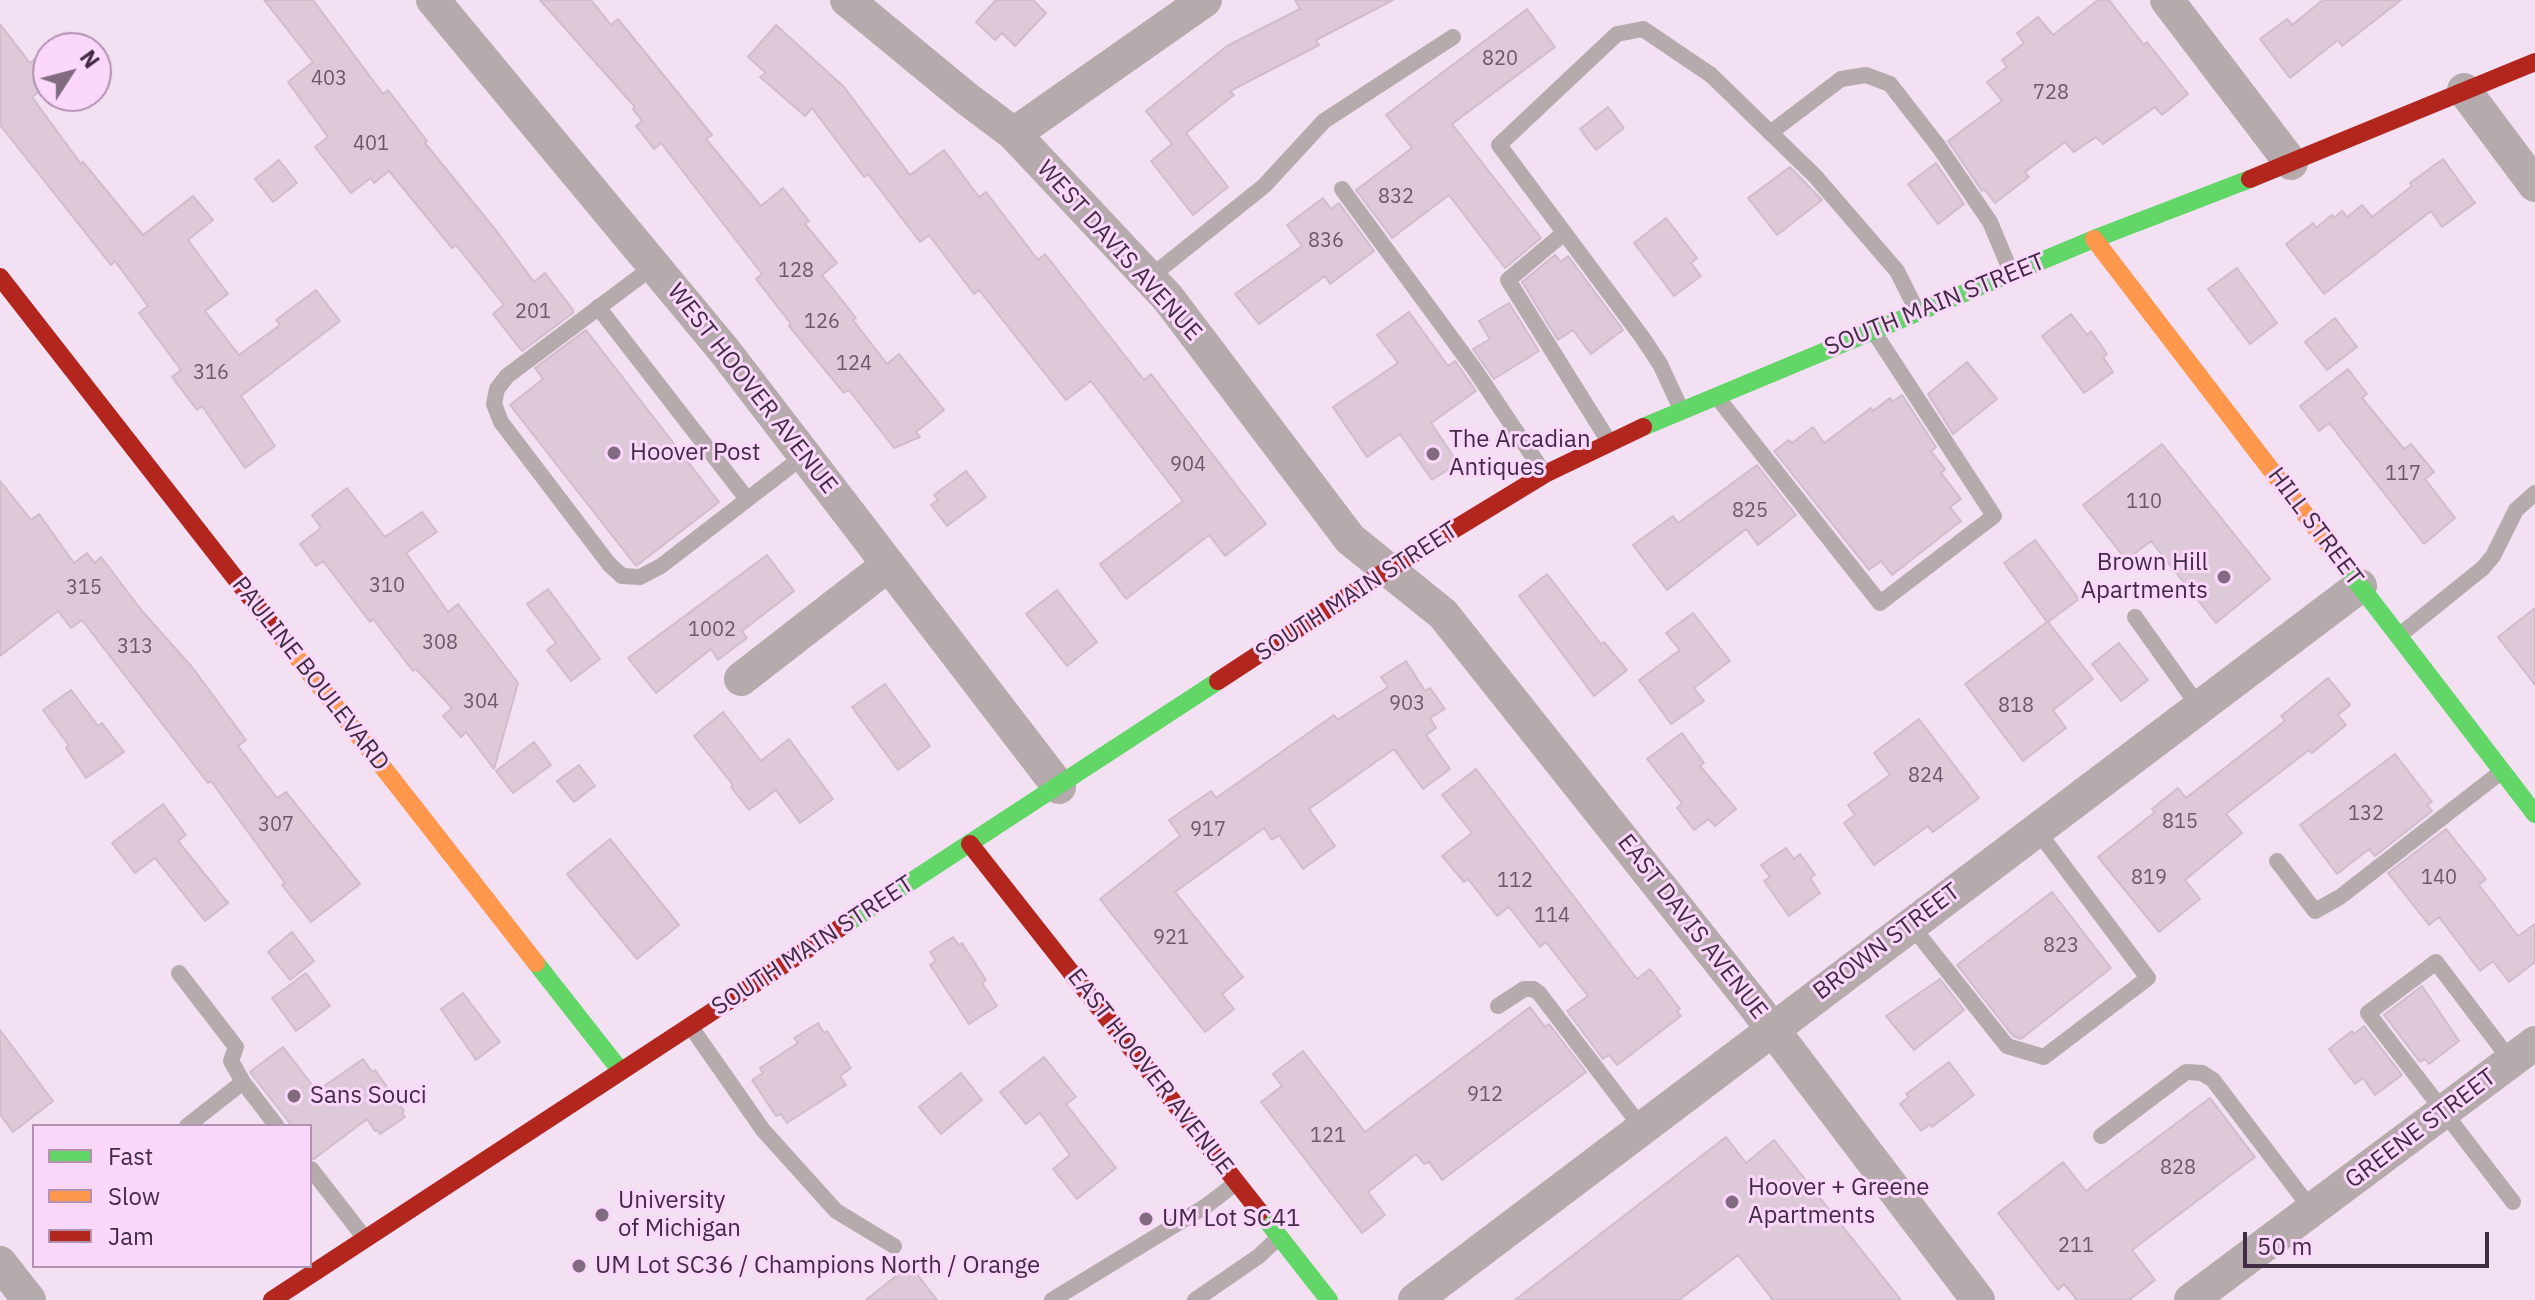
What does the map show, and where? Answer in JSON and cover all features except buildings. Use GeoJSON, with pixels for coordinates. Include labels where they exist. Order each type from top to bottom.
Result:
{"type":"FeatureCollection","features":[{"type":"Feature","properties":{"kind":"main road","name":"SOUTH MAIN STREET"},"geometry":{"type":"LineString","coordinates":[[272,1300],[1389,569],[1545,474],[1716,395],[2535,62]]}},
{"type":"Feature","properties":{"kind":"main road","name":"HILL STREET"},"geometry":{"type":"LineString","coordinates":[[2094,239],[2535,814]]}},
{"type":"Feature","properties":{"kind":"main road","name":"PAULINE BOULEVARD"},"geometry":{"type":"LineString","coordinates":[[0,277],[620,1070]]}},
{"type":"Feature","properties":{"kind":"main road","name":"EAST HOOVER AVENUE"},"geometry":{"type":"LineString","coordinates":[[970,844],[1329,1300]]}},
{"type":"Feature","properties":{"kind":"street","name":"WEST HOOVER AVENUE"},"geometry":{"type":"LineString","coordinates":[[433,0],[723,349],[1059,787]]}},
{"type":"Feature","properties":{"kind":"street","name":"WEST DAVIS AVENUE"},"geometry":{"type":"LineString","coordinates":[[847,0],[1014,134],[1168,298],[1350,539],[1389,569]]}},
{"type":"Feature","properties":{"kind":"street"},"geometry":{"type":"LineString","coordinates":[[1014,134],[1205,0]]}},
{"type":"Feature","properties":{"kind":"street"},"geometry":{"type":"LineString","coordinates":[[2167,0],[2291,163]]}},
{"type":"Feature","properties":{"kind":"street"},"geometry":{"type":"LineString","coordinates":[[2464,90],[2535,185]]}},
{"type":"Feature","properties":{"kind":"street"},"geometry":{"type":"LineString","coordinates":[[741,679],[888,565]]}},
{"type":"Feature","properties":{"kind":"street","name":"EAST DAVIS AVENUE"},"geometry":{"type":"LineString","coordinates":[[1389,569],[1443,614],[1773,1029],[1978,1300]]}},
{"type":"Feature","properties":{"kind":"street","name":"BROWN STREET"},"geometry":{"type":"LineString","coordinates":[[1415,1300],[2360,586]]}},
{"type":"Feature","properties":{"kind":"street","name":"GREENE STREET"},"geometry":{"type":"LineString","coordinates":[[2191,1300],[2523,1052]]}},
{"type":"Feature","properties":{"kind":"street"},"geometry":{"type":"LineString","coordinates":[[0,1263],[29,1300]]}},
{"type":"Feature","properties":{"kind":"lane"},"geometry":{"type":"LineString","coordinates":[[1681,410],[1660,364],[1499,145],[1617,34],[1643,29],[1711,75],[1815,176],[1897,271],[1918,313]]}},
{"type":"Feature","properties":{"kind":"lane"},"geometry":{"type":"LineString","coordinates":[[1149,278],[1264,186],[1324,121],[1453,37]]}},
{"type":"Feature","properties":{"kind":"lane"},"geometry":{"type":"LineString","coordinates":[[1770,133],[1841,79],[1866,75],[1890,84],[1939,147],[1990,222],[2012,274]]}},
{"type":"Feature","properties":{"kind":"lane"},"geometry":{"type":"LineString","coordinates":[[1342,189],[1467,358],[1545,474]]}},
{"type":"Feature","properties":{"kind":"lane"},"geometry":{"type":"LineString","coordinates":[[1564,233],[1508,280],[1609,442]]}},
{"type":"Feature","properties":{"kind":"lane"},"geometry":{"type":"LineString","coordinates":[[654,266],[507,376],[497,389],[494,404],[501,422],[600,552],[622,576],[640,577],[661,566],[805,455]]}},
{"type":"Feature","properties":{"kind":"lane"},"geometry":{"type":"LineString","coordinates":[[598,307],[747,499]]}},
{"type":"Feature","properties":{"kind":"lane"},"geometry":{"type":"LineString","coordinates":[[1716,395],[1880,603],[1994,516],[1873,331]]}},
{"type":"Feature","properties":{"kind":"lane"},"geometry":{"type":"LineString","coordinates":[[2398,636],[2489,562],[2516,510],[2535,493]]}},
{"type":"Feature","properties":{"kind":"lane"},"geometry":{"type":"LineString","coordinates":[[2135,617],[2199,707]]}},
{"type":"Feature","properties":{"kind":"lane"},"geometry":{"type":"LineString","coordinates":[[2277,861],[2315,911],[2340,897],[2502,771]]}},
{"type":"Feature","properties":{"kind":"lane"},"geometry":{"type":"LineString","coordinates":[[1911,925],[2007,1046],[2044,1057],[2148,978],[2036,829]]}},
{"type":"Feature","properties":{"kind":"lane"},"geometry":{"type":"LineString","coordinates":[[2513,1202],[2368,1013],[2436,962],[2523,1052]]}},
{"type":"Feature","properties":{"kind":"lane"},"geometry":{"type":"LineString","coordinates":[[179,973],[236,1047],[231,1061],[275,1124]]}},
{"type":"Feature","properties":{"kind":"lane"},"geometry":{"type":"LineString","coordinates":[[1498,1006],[1524,989],[1539,993],[1642,1128]]}},
{"type":"Feature","properties":{"kind":"lane"},"geometry":{"type":"LineString","coordinates":[[690,1026],[763,1130],[836,1211],[894,1246]]}},
{"type":"Feature","properties":{"kind":"lane"},"geometry":{"type":"LineString","coordinates":[[2101,1136],[2186,1072],[2202,1073],[2213,1080],[2312,1210]]}},
{"type":"Feature","properties":{"kind":"lane"},"geometry":{"type":"LineString","coordinates":[[190,1124],[243,1082]]}},
{"type":"Feature","properties":{"kind":"lane"},"geometry":{"type":"LineString","coordinates":[[312,1170],[365,1238]]}},
{"type":"Feature","properties":{"kind":"lane"},"geometry":{"type":"LineString","coordinates":[[1052,1300],[1206,1206],[1237,1182]]}},
{"type":"Feature","properties":{"kind":"lane"},"geometry":{"type":"LineString","coordinates":[[1195,1300],[1259,1256],[1280,1237]]}},
{"type":"Feature","properties":{"kind":"traffic: fast"},"geometry":{"type":"LineString","coordinates":[[1643,427],[2094,239],[2250,179]]}},
{"type":"Feature","properties":{"kind":"traffic: fast"},"geometry":{"type":"LineString","coordinates":[[2344,565],[2535,814]]}},
{"type":"Feature","properties":{"kind":"traffic: fast"},"geometry":{"type":"LineString","coordinates":[[846,924],[1218,681]]}},
{"type":"Feature","properties":{"kind":"traffic: fast"},"geometry":{"type":"LineString","coordinates":[[536,963],[620,1070]]}},
{"type":"Feature","properties":{"kind":"traffic: fast"},"geometry":{"type":"LineString","coordinates":[[1260,1212],[1329,1300]]}},
{"type":"Feature","properties":{"kind":"traffic: slow"},"geometry":{"type":"LineString","coordinates":[[2094,239],[2344,565]]}},
{"type":"Feature","properties":{"kind":"traffic: slow"},"geometry":{"type":"LineString","coordinates":[[271,624],[536,963]]}},
{"type":"Feature","properties":{"kind":"traffic: jam"},"geometry":{"type":"LineString","coordinates":[[2250,179],[2535,62]]}},
{"type":"Feature","properties":{"kind":"traffic: jam"},"geometry":{"type":"LineString","coordinates":[[0,277],[271,624]]}},
{"type":"Feature","properties":{"kind":"traffic: jam"},"geometry":{"type":"LineString","coordinates":[[1218,681],[1389,569],[1545,474],[1643,427]]}},
{"type":"Feature","properties":{"kind":"traffic: jam"},"geometry":{"type":"LineString","coordinates":[[970,844],[1260,1212]]}},
{"type":"Feature","properties":{"kind":"traffic: jam"},"geometry":{"type":"LineString","coordinates":[[272,1300],[846,924]]}},
{"type":"Feature","properties":{"kind":"place","name":"Hoover Post"},"geometry":{"type":"Point","coordinates":[614,453]}},
{"type":"Feature","properties":{"kind":"place","name":"The Arcadian Antiques"},"geometry":{"type":"Point","coordinates":[1433,454]}},
{"type":"Feature","properties":{"kind":"place","name":"Brown Hill Apartments"},"geometry":{"type":"Point","coordinates":[2224,577]}},
{"type":"Feature","properties":{"kind":"place","name":"Sans Souci"},"geometry":{"type":"Point","coordinates":[294,1096]}},
{"type":"Feature","properties":{"kind":"place","name":"Hoover + Greene Apartments"},"geometry":{"type":"Point","coordinates":[1732,1202]}},
{"type":"Feature","properties":{"kind":"place","name":"University of Michigan"},"geometry":{"type":"Point","coordinates":[602,1215]}},
{"type":"Feature","properties":{"kind":"place","name":"UM Lot SC41"},"geometry":{"type":"Point","coordinates":[1146,1219]}},
{"type":"Feature","properties":{"kind":"place","name":"UM Lot SC36 / Champions North / Orange"},"geometry":{"type":"Point","coordinates":[579,1266]}}]}
